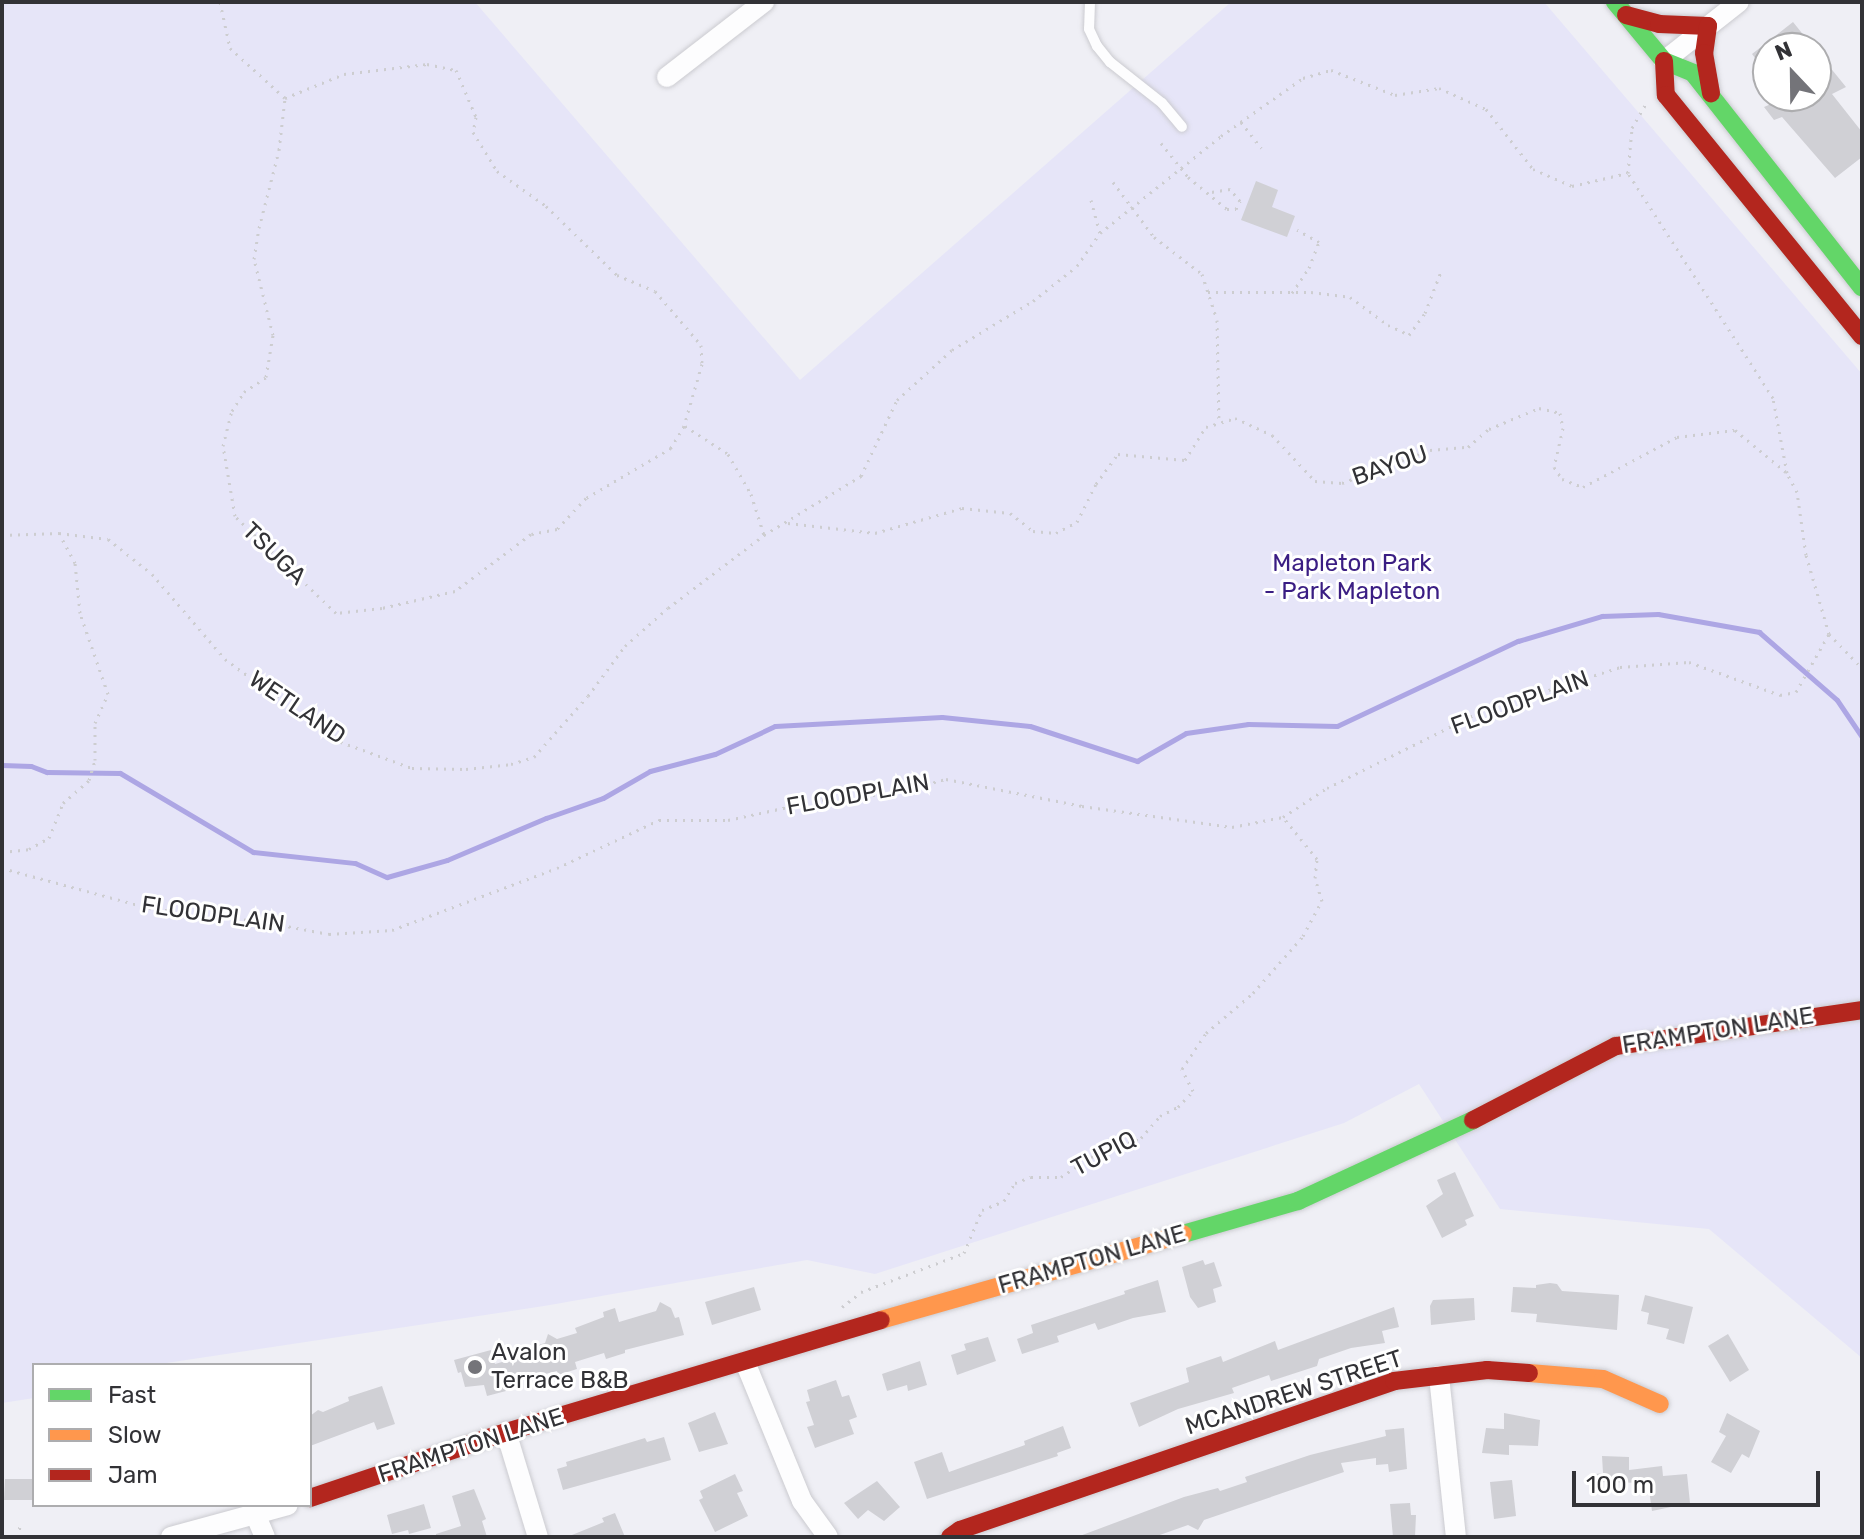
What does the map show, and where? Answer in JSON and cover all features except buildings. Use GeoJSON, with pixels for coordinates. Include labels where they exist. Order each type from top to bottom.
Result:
{"type":"FeatureCollection","features":[{"type":"Feature","properties":{"kind":"street"},"geometry":{"type":"LineString","coordinates":[[667,77],[764,2]]}},
{"type":"Feature","properties":{"kind":"street"},"geometry":{"type":"LineString","coordinates":[[1664,61],[1739,2]]}},
{"type":"Feature","properties":{"kind":"street"},"geometry":{"type":"LineString","coordinates":[[1621,9],[1659,24],[1708,26]]}},
{"type":"Feature","properties":{"kind":"street"},"geometry":{"type":"LineString","coordinates":[[1621,9],[1664,61],[1693,73],[1830,247],[1857,264],[1862,288]]}},
{"type":"Feature","properties":{"kind":"street"},"geometry":{"type":"LineString","coordinates":[[1708,26],[1704,53],[1708,87],[1716,104]]}},
{"type":"Feature","properties":{"kind":"street"},"geometry":{"type":"LineString","coordinates":[[1664,61],[1666,95],[1862,336]]}},
{"type":"Feature","properties":{"kind":"street"},"geometry":{"type":"LineString","coordinates":[[1790,248],[1830,277],[1842,277],[1857,264]]}},
{"type":"Feature","properties":{"kind":"street","name":"FRAMPTON LANE"},"geometry":{"type":"LineString","coordinates":[[312,1497],[506,1432],[1298,1201],[1501,1107],[1616,1046],[1862,1010]]}},
{"type":"Feature","properties":{"kind":"street"},"geometry":{"type":"LineString","coordinates":[[745,1362],[802,1501],[828,1537]]}},
{"type":"Feature","properties":{"kind":"street","name":"MCANDREW STREET"},"geometry":{"type":"LineString","coordinates":[[950,1537],[975,1525],[1394,1381],[1487,1370],[1603,1379],[1660,1404]]}},
{"type":"Feature","properties":{"kind":"street"},"geometry":{"type":"LineString","coordinates":[[1439,1376],[1456,1537]]}},
{"type":"Feature","properties":{"kind":"street"},"geometry":{"type":"LineString","coordinates":[[506,1432],[538,1537]]}},
{"type":"Feature","properties":{"kind":"street"},"geometry":{"type":"LineString","coordinates":[[171,1537],[282,1507]]}},
{"type":"Feature","properties":{"kind":"street"},"geometry":{"type":"LineString","coordinates":[[256,1516],[265,1537]]}},
{"type":"Feature","properties":{"kind":"lane"},"geometry":{"type":"LineString","coordinates":[[1090,2],[1089,29],[1097,46],[1110,62],[1162,103],[1182,127]]}},
{"type":"Feature","properties":{"kind":"path"},"geometry":{"type":"LineString","coordinates":[[220,2],[230,48],[285,98]]}},
{"type":"Feature","properties":{"kind":"path","name":"TSUGA"},"geometry":{"type":"LineString","coordinates":[[427,64],[456,70],[476,117],[473,132],[497,171],[546,206],[617,275],[655,291],[701,345],[702,364],[684,426],[671,448],[586,498],[557,529],[531,534],[455,591],[382,608],[336,613],[235,516],[223,446],[232,411],[244,392],[266,377],[273,335],[254,259],[279,150],[285,98],[344,74],[427,64]]}},
{"type":"Feature","properties":{"kind":"path","name":"WETLAND"},"geometry":{"type":"LineString","coordinates":[[2,535],[59,533],[108,539],[152,574],[225,659],[333,739],[412,768],[466,769],[511,764],[534,757],[588,696],[625,646],[668,608],[764,535],[861,476],[897,400],[952,350],[1033,301],[1077,266],[1100,233],[1241,122],[1303,78],[1331,70],[1395,95],[1439,88],[1486,109],[1533,169],[1572,186],[1628,173]]}},
{"type":"Feature","properties":{"kind":"path"},"geometry":{"type":"LineString","coordinates":[[1648,100],[1632,128],[1628,173],[1773,398],[1787,473],[1797,492],[1806,555],[1829,634],[1862,668]]}},
{"type":"Feature","properties":{"kind":"path"},"geometry":{"type":"LineString","coordinates":[[1241,122],[1261,148]]}},
{"type":"Feature","properties":{"kind":"path"},"geometry":{"type":"LineString","coordinates":[[1161,143],[1182,168],[1231,211],[1240,201],[1230,189],[1211,192]]}},
{"type":"Feature","properties":{"kind":"path"},"geometry":{"type":"LineString","coordinates":[[788,523],[875,533],[962,508],[1010,513],[1033,531],[1056,533],[1077,522],[1096,484],[1118,454],[1145,459],[1185,460],[1206,427],[1219,424],[1217,320],[1202,274],[1154,237],[1113,182]]}},
{"type":"Feature","properties":{"kind":"path"},"geometry":{"type":"LineString","coordinates":[[1091,200],[1100,233]]}},
{"type":"Feature","properties":{"kind":"path"},"geometry":{"type":"LineString","coordinates":[[1292,293],[1309,268],[1319,242],[1297,230]]}},
{"type":"Feature","properties":{"kind":"path"},"geometry":{"type":"LineString","coordinates":[[1208,292],[1350,297],[1388,325],[1409,335],[1425,313],[1442,269]]}},
{"type":"Feature","properties":{"kind":"path","name":"BAYOU"},"geometry":{"type":"LineString","coordinates":[[1219,424],[1235,418],[1272,435],[1315,481],[1342,483],[1430,450],[1468,447],[1489,429],[1539,408],[1560,413],[1563,428],[1554,467],[1562,479],[1583,487],[1686,436],[1735,430],[1787,473]]}},
{"type":"Feature","properties":{"kind":"path"},"geometry":{"type":"LineString","coordinates":[[684,426],[728,454],[751,494],[764,535]]}},
{"type":"Feature","properties":{"kind":"path"},"geometry":{"type":"LineString","coordinates":[[2,852],[29,849],[49,838],[63,803],[89,780],[95,760],[95,723],[108,694],[80,613],[75,563],[59,533]]}},
{"type":"Feature","properties":{"kind":"path","name":"FLOODPLAIN"},"geometry":{"type":"LineString","coordinates":[[2,868],[149,908],[265,922],[329,934],[392,930],[557,868],[659,820],[728,820],[825,799],[895,793],[946,779],[1082,806],[1232,827],[1283,817],[1327,788],[1480,712],[1620,667],[1689,662],[1780,695],[1796,692],[1829,634]]}},
{"type":"Feature","properties":{"kind":"path","name":"TUPIQ"},"geometry":{"type":"LineString","coordinates":[[838,1310],[861,1292],[964,1253],[982,1210],[1004,1201],[1015,1183],[1031,1177],[1061,1177],[1091,1157],[1141,1138],[1160,1116],[1178,1107],[1193,1091],[1182,1069],[1206,1033],[1253,993],[1303,936],[1322,901],[1315,878],[1317,859],[1283,817]]}},
{"type":"Feature","properties":{"kind":"path"},"geometry":{"type":"LineString","coordinates":[[19,1537],[20,1522]]}},
{"type":"Feature","properties":{"kind":"green space","name":"Mapleton Park - Park Mapleton"},"geometry":{"type":"Polygon","coordinates":[[[2,2],[475,2],[800,380],[1231,2],[1544,2],[1862,374],[1862,1358],[1709,1229],[1500,1209],[1419,1084],[1344,1123],[875,1274],[807,1260],[544,1306],[166,1363],[32,1363],[32,1398],[2,1403],[2,2]]]}},
{"type":"Feature","properties":{"kind":"waterway"},"geometry":{"type":"LineString","coordinates":[[2,765],[31,766],[47,772],[120,773],[253,852],[355,863],[387,877],[447,860],[546,818],[603,798],[650,771],[715,754],[775,726],[942,717],[1030,726],[1137,761],[1186,733],[1248,724],[1337,726],[1518,641],[1602,616],[1658,614],[1759,632],[1837,700],[1862,737]]}},
{"type":"Feature","properties":{"kind":"traffic: fast"},"geometry":{"type":"LineString","coordinates":[[1615,2],[1664,61],[1693,73],[1862,288]]}},
{"type":"Feature","properties":{"kind":"traffic: fast"},"geometry":{"type":"LineString","coordinates":[[1183,1234],[1298,1201],[1473,1120]]}},
{"type":"Feature","properties":{"kind":"traffic: slow"},"geometry":{"type":"LineString","coordinates":[[881,1320],[1183,1234]]}},
{"type":"Feature","properties":{"kind":"traffic: slow"},"geometry":{"type":"LineString","coordinates":[[1529,1373],[1603,1379],[1660,1404]]}},
{"type":"Feature","properties":{"kind":"traffic: jam"},"geometry":{"type":"LineString","coordinates":[[1626,15],[1659,24],[1708,26],[1704,53],[1711,93]]}},
{"type":"Feature","properties":{"kind":"traffic: jam"},"geometry":{"type":"LineString","coordinates":[[1664,61],[1666,95],[1862,336]]}},
{"type":"Feature","properties":{"kind":"traffic: jam"},"geometry":{"type":"LineString","coordinates":[[1473,1120],[1616,1046],[1862,1010]]}},
{"type":"Feature","properties":{"kind":"traffic: jam"},"geometry":{"type":"LineString","coordinates":[[312,1497],[506,1432],[881,1320]]}},
{"type":"Feature","properties":{"kind":"traffic: jam"},"geometry":{"type":"LineString","coordinates":[[950,1537],[960,1530],[1394,1381],[1487,1370],[1529,1373]]}},
{"type":"Feature","properties":{"kind":"place","name":"Avalon Terrace B&B"},"geometry":{"type":"Point","coordinates":[475,1367]}}]}
